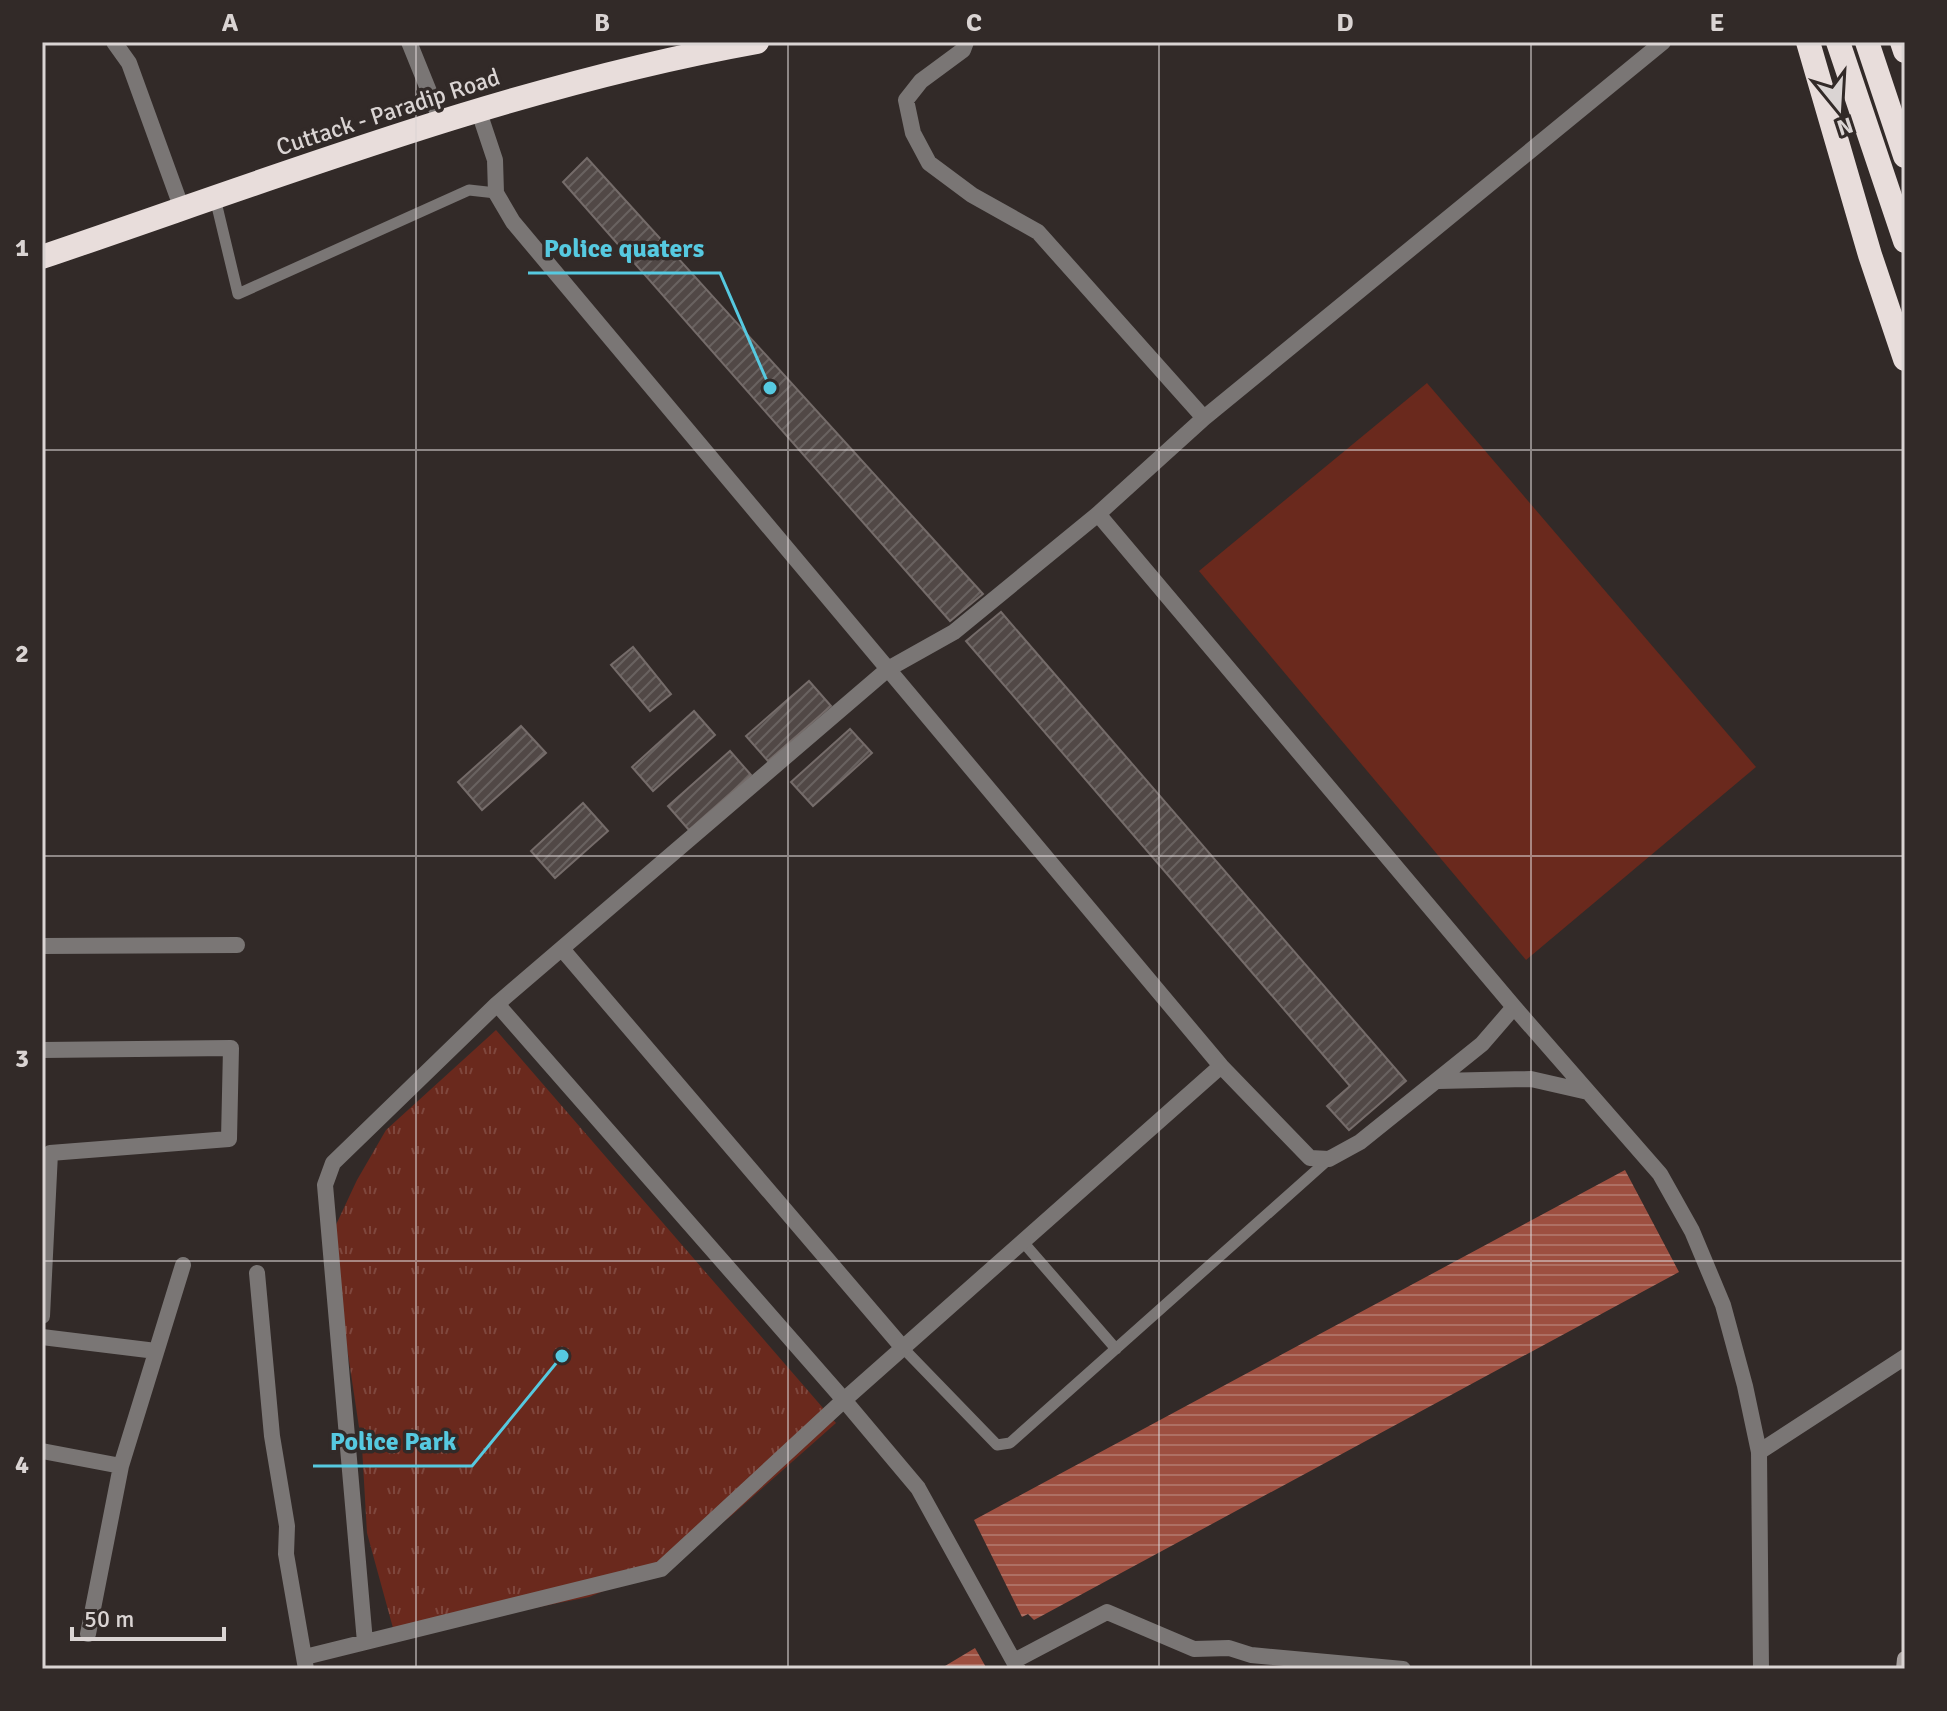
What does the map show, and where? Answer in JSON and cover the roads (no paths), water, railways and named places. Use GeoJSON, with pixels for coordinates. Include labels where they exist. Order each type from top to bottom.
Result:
{"type":"FeatureCollection","features":[{"type":"Feature","properties":{"kind":"highway","name":"Cuttack - Paradip Road"},"geometry":{"type":"LineString","coordinates":[[42,257],[478,109],[671,58],[757,42]]}},
{"type":"Feature","properties":{"kind":"highway"},"geometry":{"type":"LineString","coordinates":[[1808,42],[1870,255],[1905,359]]}},
{"type":"Feature","properties":{"kind":"highway"},"geometry":{"type":"LineString","coordinates":[[1838,42],[1905,241]]}},
{"type":"Feature","properties":{"kind":"highway"},"geometry":{"type":"LineString","coordinates":[[1867,42],[1905,156]]}},
{"type":"Feature","properties":{"kind":"highway"},"geometry":{"type":"LineString","coordinates":[[1902,42],[1905,51]]}},
{"type":"Feature","properties":{"kind":"street"},"geometry":{"type":"LineString","coordinates":[[114,42],[129,63],[182,209]]}},
{"type":"Feature","properties":{"kind":"street"},"geometry":{"type":"LineString","coordinates":[[409,42],[441,121]]}},
{"type":"Feature","properties":{"kind":"street"},"geometry":{"type":"LineString","coordinates":[[966,42],[963,50],[921,81],[906,100],[913,133],[929,163],[972,195],[1038,232],[1204,418]]}},
{"type":"Feature","properties":{"kind":"street"},"geometry":{"type":"LineString","coordinates":[[365,1642],[325,1185],[333,1163],[497,1004],[888,669],[954,632],[1098,514],[1204,418],[1663,42]]}},
{"type":"Feature","properties":{"kind":"street"},"geometry":{"type":"LineString","coordinates":[[1874,42],[1905,144]]}},
{"type":"Feature","properties":{"kind":"street"},"geometry":{"type":"LineString","coordinates":[[478,109],[495,160],[496,193],[523,234],[1221,1066],[1310,1158],[1329,1159],[1360,1142],[1482,1044],[1514,1007]]}},
{"type":"Feature","properties":{"kind":"street"},"geometry":{"type":"LineString","coordinates":[[1098,514],[1514,1007],[1660,1174],[1692,1231],[1723,1305],[1759,1452],[1761,1669]]}},
{"type":"Feature","properties":{"kind":"street"},"geometry":{"type":"LineString","coordinates":[[42,946],[237,945]]}},
{"type":"Feature","properties":{"kind":"street"},"geometry":{"type":"LineString","coordinates":[[562,949],[903,1348]]}},
{"type":"Feature","properties":{"kind":"street"},"geometry":{"type":"LineString","coordinates":[[497,1004],[918,1488],[1016,1665],[1107,1612],[1194,1649],[1229,1648],[1251,1655],[1403,1669]]}},
{"type":"Feature","properties":{"kind":"street"},"geometry":{"type":"LineString","coordinates":[[42,1050],[231,1048],[229,1139],[50,1153],[42,1316]]}},
{"type":"Feature","properties":{"kind":"street"},"geometry":{"type":"LineString","coordinates":[[257,1273],[272,1436],[287,1526],[286,1554],[305,1663],[365,1642],[661,1569],[844,1400],[1221,1066]]}},
{"type":"Feature","properties":{"kind":"street"},"geometry":{"type":"LineString","coordinates":[[1438,1081],[1531,1079],[1588,1092]]}},
{"type":"Feature","properties":{"kind":"street"},"geometry":{"type":"LineString","coordinates":[[88,1634],[121,1466],[183,1265]]}},
{"type":"Feature","properties":{"kind":"street"},"geometry":{"type":"LineString","coordinates":[[42,1337],[156,1351]]}},
{"type":"Feature","properties":{"kind":"street"},"geometry":{"type":"LineString","coordinates":[[1759,1452],[1905,1357]]}},
{"type":"Feature","properties":{"kind":"street"},"geometry":{"type":"LineString","coordinates":[[42,1451],[121,1466]]}},
{"type":"Feature","properties":{"kind":"street"},"geometry":{"type":"LineString","coordinates":[[1904,1669],[1905,1659]]}},
{"type":"Feature","properties":{"kind":"lane"},"geometry":{"type":"LineString","coordinates":[[215,198],[238,294],[469,190],[496,193]]}},
{"type":"Feature","properties":{"kind":"lane"},"geometry":{"type":"LineString","coordinates":[[903,1348],[997,1445],[1010,1443],[1329,1159]]}},
{"type":"Feature","properties":{"kind":"lane"},"geometry":{"type":"LineString","coordinates":[[1023,1242],[1116,1349]]}},
{"type":"Feature","properties":{"kind":"place","name":"Police quaters"},"geometry":{"type":"Point","coordinates":[770,388]}},
{"type":"Feature","properties":{"kind":"place","name":"Police Park"},"geometry":{"type":"Point","coordinates":[562,1356]}}]}
